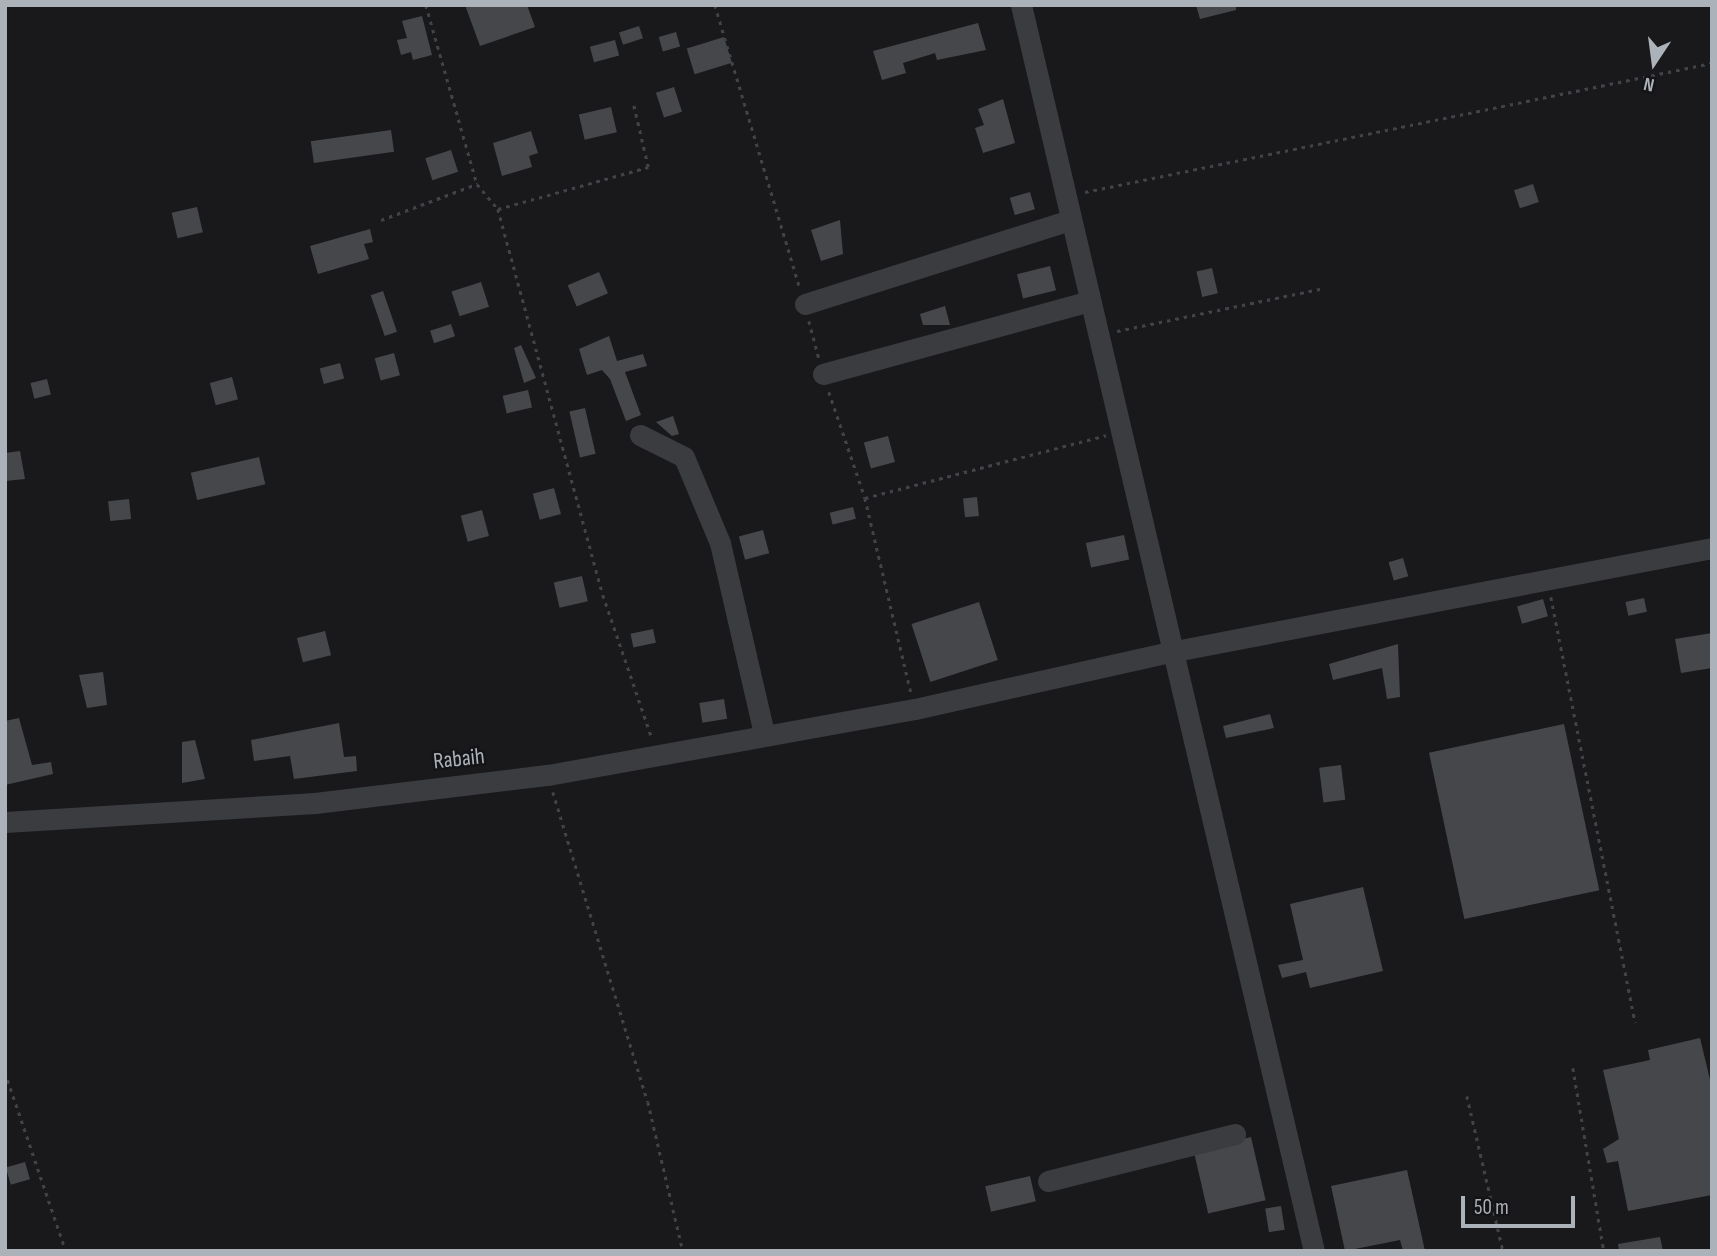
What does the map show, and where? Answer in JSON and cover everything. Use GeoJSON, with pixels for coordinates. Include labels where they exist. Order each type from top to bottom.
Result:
{"type":"FeatureCollection","features":[{"type":"Feature","properties":{"kind":"street"},"geometry":{"type":"LineString","coordinates":[[1021,5],[1170,652],[1314,1251]]}},
{"type":"Feature","properties":{"kind":"street"},"geometry":{"type":"LineString","coordinates":[[805,304],[1070,220]]}},
{"type":"Feature","properties":{"kind":"street"},"geometry":{"type":"LineString","coordinates":[[823,374],[1088,301]]}},
{"type":"Feature","properties":{"kind":"street"},"geometry":{"type":"LineString","coordinates":[[640,435],[684,457],[715,531],[764,734]]}},
{"type":"Feature","properties":{"kind":"street","name":"Rabaih"},"geometry":{"type":"LineString","coordinates":[[5,822],[315,803],[548,775],[764,734],[915,709],[1170,652],[1547,576],[1712,548]]}},
{"type":"Feature","properties":{"kind":"street"},"geometry":{"type":"LineString","coordinates":[[1048,1181],[1235,1135]]}},
{"type":"Feature","properties":{"kind":"path"},"geometry":{"type":"LineString","coordinates":[[426,5],[477,184],[498,209],[603,595],[658,754]]}},
{"type":"Feature","properties":{"kind":"path"},"geometry":{"type":"LineString","coordinates":[[1065,197],[1712,63]]}},
{"type":"Feature","properties":{"kind":"path"},"geometry":{"type":"LineString","coordinates":[[498,209],[648,167],[633,103]]}},
{"type":"Feature","properties":{"kind":"path"},"geometry":{"type":"LineString","coordinates":[[381,220],[477,184]]}},
{"type":"Feature","properties":{"kind":"path"},"geometry":{"type":"LineString","coordinates":[[1097,335],[1324,288]]}},
{"type":"Feature","properties":{"kind":"path"},"geometry":{"type":"LineString","coordinates":[[865,498],[1119,432]]}},
{"type":"Feature","properties":{"kind":"path"},"geometry":{"type":"LineString","coordinates":[[1547,576],[1634,1023]]}},
{"type":"Feature","properties":{"kind":"path"},"geometry":{"type":"LineString","coordinates":[[548,775],[648,1102],[683,1251]]}},
{"type":"Feature","properties":{"kind":"path"},"geometry":{"type":"LineString","coordinates":[[1573,1068],[1604,1251]]}},
{"type":"Feature","properties":{"kind":"path"},"geometry":{"type":"LineString","coordinates":[[5,1072],[66,1251]]}},
{"type":"Feature","properties":{"kind":"path"},"geometry":{"type":"LineString","coordinates":[[1468,1096],[1503,1251]]}},
{"type":"Feature","properties":{"kind":"building"},"geometry":{"type":"Polygon","coordinates":[[[465,5],[527,5],[535,27],[480,46],[465,5]]]}},
{"type":"Feature","properties":{"kind":"building"},"geometry":{"type":"Polygon","coordinates":[[[1196,5],[1236,5],[1236,10],[1200,19],[1196,5]]]}},
{"type":"Feature","properties":{"kind":"building"},"geometry":{"type":"Polygon","coordinates":[[[422,16],[432,55],[413,60],[411,52],[401,55],[397,40],[407,38],[402,21],[422,16]]]}},
{"type":"Feature","properties":{"kind":"building"},"geometry":{"type":"Polygon","coordinates":[[[978,23],[986,50],[937,60],[935,53],[903,63],[906,73],[882,80],[873,51],[978,23]]]}},
{"type":"Feature","properties":{"kind":"building"},"geometry":{"type":"Polygon","coordinates":[[[639,26],[643,38],[623,45],[619,32],[639,26]]]}},
{"type":"Feature","properties":{"kind":"building"},"geometry":{"type":"Polygon","coordinates":[[[676,32],[680,46],[663,51],[659,37],[676,32]]]}},
{"type":"Feature","properties":{"kind":"building"},"geometry":{"type":"Polygon","coordinates":[[[724,37],[732,63],[695,74],[687,48],[724,37]]]}},
{"type":"Feature","properties":{"kind":"building"},"geometry":{"type":"Polygon","coordinates":[[[615,40],[619,55],[594,62],[590,47],[615,40]]]}},
{"type":"Feature","properties":{"kind":"building"},"geometry":{"type":"Polygon","coordinates":[[[674,87],[682,112],[664,118],[656,93],[674,87]]]}},
{"type":"Feature","properties":{"kind":"building"},"geometry":{"type":"Polygon","coordinates":[[[1003,99],[1015,143],[983,153],[975,128],[984,125],[978,109],[1003,99]]]}},
{"type":"Feature","properties":{"kind":"building"},"geometry":{"type":"Polygon","coordinates":[[[611,107],[617,132],[585,140],[579,114],[611,107]]]}},
{"type":"Feature","properties":{"kind":"building"},"geometry":{"type":"Polygon","coordinates":[[[391,130],[394,152],[314,163],[311,141],[391,130]]]}},
{"type":"Feature","properties":{"kind":"building"},"geometry":{"type":"Polygon","coordinates":[[[531,131],[538,153],[529,156],[532,167],[502,176],[493,143],[531,131]]]}},
{"type":"Feature","properties":{"kind":"building"},"geometry":{"type":"Polygon","coordinates":[[[451,150],[458,172],[432,180],[425,158],[451,150]]]}},
{"type":"Feature","properties":{"kind":"building"},"geometry":{"type":"Polygon","coordinates":[[[1533,184],[1539,202],[1520,208],[1514,190],[1533,184]]]}},
{"type":"Feature","properties":{"kind":"building"},"geometry":{"type":"Polygon","coordinates":[[[1030,192],[1035,209],[1015,215],[1010,198],[1030,192]]]}},
{"type":"Feature","properties":{"kind":"building"},"geometry":{"type":"Polygon","coordinates":[[[197,207],[203,232],[178,238],[172,213],[197,207]]]}},
{"type":"Feature","properties":{"kind":"building"},"geometry":{"type":"Polygon","coordinates":[[[840,220],[843,254],[821,261],[811,230],[840,220]]]}},
{"type":"Feature","properties":{"kind":"building"},"geometry":{"type":"Polygon","coordinates":[[[370,229],[373,242],[364,244],[369,259],[318,274],[310,246],[370,229]]]}},
{"type":"Feature","properties":{"kind":"building"},"geometry":{"type":"Polygon","coordinates":[[[1050,266],[1056,290],[1023,298],[1017,274],[1050,266]]]}},
{"type":"Feature","properties":{"kind":"building"},"geometry":{"type":"Polygon","coordinates":[[[1212,268],[1218,293],[1202,297],[1196,272],[1212,268]]]}},
{"type":"Feature","properties":{"kind":"building"},"geometry":{"type":"Polygon","coordinates":[[[599,272],[608,293],[577,306],[568,285],[599,272]]]}},
{"type":"Feature","properties":{"kind":"building"},"geometry":{"type":"Polygon","coordinates":[[[481,282],[489,307],[460,316],[452,292],[481,282]]]}},
{"type":"Feature","properties":{"kind":"building"},"geometry":{"type":"Polygon","coordinates":[[[383,291],[397,332],[385,336],[371,295],[383,291]]]}},
{"type":"Feature","properties":{"kind":"building"},"geometry":{"type":"Polygon","coordinates":[[[945,306],[950,325],[923,325],[920,314],[945,306]]]}},
{"type":"Feature","properties":{"kind":"building"},"geometry":{"type":"Polygon","coordinates":[[[451,324],[455,336],[434,343],[430,331],[451,324]]]}},
{"type":"Feature","properties":{"kind":"building"},"geometry":{"type":"Polygon","coordinates":[[[609,336],[617,361],[643,354],[647,366],[625,372],[641,415],[626,421],[610,379],[602,370],[587,375],[579,349],[609,336]]]}},
{"type":"Feature","properties":{"kind":"building"},"geometry":{"type":"Polygon","coordinates":[[[521,345],[536,378],[524,383],[514,348],[521,345]]]}},
{"type":"Feature","properties":{"kind":"building"},"geometry":{"type":"Polygon","coordinates":[[[394,353],[400,375],[381,380],[375,358],[394,353]]]}},
{"type":"Feature","properties":{"kind":"building"},"geometry":{"type":"Polygon","coordinates":[[[340,363],[344,378],[324,384],[320,368],[340,363]]]}},
{"type":"Feature","properties":{"kind":"building"},"geometry":{"type":"Polygon","coordinates":[[[232,377],[238,399],[216,405],[210,383],[232,377]]]}},
{"type":"Feature","properties":{"kind":"building"},"geometry":{"type":"Polygon","coordinates":[[[47,379],[51,395],[34,399],[31,383],[47,379]]]}},
{"type":"Feature","properties":{"kind":"building"},"geometry":{"type":"Polygon","coordinates":[[[528,390],[532,408],[507,413],[503,396],[528,390]]]}},
{"type":"Feature","properties":{"kind":"building"},"geometry":{"type":"Polygon","coordinates":[[[585,408],[596,454],[580,457],[569,412],[585,408]]]}},
{"type":"Feature","properties":{"kind":"building"},"geometry":{"type":"Polygon","coordinates":[[[673,416],[679,434],[672,436],[656,422],[673,416]]]}},
{"type":"Feature","properties":{"kind":"building"},"geometry":{"type":"Polygon","coordinates":[[[888,436],[895,462],[871,469],[864,442],[888,436]]]}},
{"type":"Feature","properties":{"kind":"building"},"geometry":{"type":"Polygon","coordinates":[[[20,451],[25,479],[5,481],[5,453],[20,451]]]}},
{"type":"Feature","properties":{"kind":"building"},"geometry":{"type":"Polygon","coordinates":[[[259,457],[265,484],[197,500],[191,473],[259,457]]]}},
{"type":"Feature","properties":{"kind":"building"},"geometry":{"type":"Polygon","coordinates":[[[554,488],[561,514],[540,520],[533,494],[554,488]]]}},
{"type":"Feature","properties":{"kind":"building"},"geometry":{"type":"Polygon","coordinates":[[[977,497],[979,516],[965,517],[963,498],[977,497]]]}},
{"type":"Feature","properties":{"kind":"building"},"geometry":{"type":"Polygon","coordinates":[[[129,499],[131,519],[110,521],[108,501],[129,499]]]}},
{"type":"Feature","properties":{"kind":"building"},"geometry":{"type":"Polygon","coordinates":[[[853,507],[856,519],[833,524],[830,513],[853,507]]]}},
{"type":"Feature","properties":{"kind":"building"},"geometry":{"type":"Polygon","coordinates":[[[482,510],[489,536],[468,542],[461,516],[482,510]]]}},
{"type":"Feature","properties":{"kind":"building"},"geometry":{"type":"Polygon","coordinates":[[[763,530],[769,553],[745,560],[739,536],[763,530]]]}},
{"type":"Feature","properties":{"kind":"building"},"geometry":{"type":"Polygon","coordinates":[[[1124,535],[1129,559],[1091,568],[1086,543],[1124,535]]]}},
{"type":"Feature","properties":{"kind":"building"},"geometry":{"type":"Polygon","coordinates":[[[1403,558],[1408,576],[1394,580],[1389,562],[1403,558]]]}},
{"type":"Feature","properties":{"kind":"building"},"geometry":{"type":"Polygon","coordinates":[[[582,576],[588,601],[560,608],[554,583],[582,576]]]}},
{"type":"Feature","properties":{"kind":"building"},"geometry":{"type":"Polygon","coordinates":[[[1644,598],[1647,612],[1628,616],[1625,602],[1644,598]]]}},
{"type":"Feature","properties":{"kind":"building"},"geometry":{"type":"Polygon","coordinates":[[[1543,599],[1548,616],[1522,624],[1517,606],[1543,599]]]}},
{"type":"Feature","properties":{"kind":"building"},"geometry":{"type":"Polygon","coordinates":[[[979,602],[998,660],[930,682],[911,624],[979,602]]]}},
{"type":"Feature","properties":{"kind":"building"},"geometry":{"type":"Polygon","coordinates":[[[653,629],[656,643],[633,647],[631,634],[653,629]]]}},
{"type":"Feature","properties":{"kind":"building"},"geometry":{"type":"Polygon","coordinates":[[[325,631],[331,655],[303,662],[297,638],[325,631]]]}},
{"type":"Feature","properties":{"kind":"building"},"geometry":{"type":"Polygon","coordinates":[[[1712,633],[1712,668],[1681,673],[1675,639],[1712,633]]]}},
{"type":"Feature","properties":{"kind":"building"},"geometry":{"type":"Polygon","coordinates":[[[1398,644],[1400,697],[1387,699],[1382,668],[1333,680],[1329,664],[1398,644]]]}},
{"type":"Feature","properties":{"kind":"building"},"geometry":{"type":"Polygon","coordinates":[[[103,672],[107,705],[87,708],[79,675],[103,672]]]}},
{"type":"Feature","properties":{"kind":"building"},"geometry":{"type":"Polygon","coordinates":[[[724,699],[727,719],[702,723],[699,703],[724,699]]]}},
{"type":"Feature","properties":{"kind":"building"},"geometry":{"type":"Polygon","coordinates":[[[1270,714],[1274,728],[1226,738],[1223,726],[1270,714]]]}},
{"type":"Feature","properties":{"kind":"building"},"geometry":{"type":"Polygon","coordinates":[[[19,718],[32,765],[51,762],[53,774],[5,785],[5,721],[19,718]]]}},
{"type":"Feature","properties":{"kind":"building"},"geometry":{"type":"Polygon","coordinates":[[[339,723],[344,757],[356,756],[357,771],[294,779],[290,756],[254,761],[251,740],[339,723]]]}},
{"type":"Feature","properties":{"kind":"building"},"geometry":{"type":"Polygon","coordinates":[[[1564,724],[1599,890],[1464,919],[1429,753],[1564,724]]]}},
{"type":"Feature","properties":{"kind":"building"},"geometry":{"type":"Polygon","coordinates":[[[195,740],[205,779],[182,783],[182,742],[195,740]]]}},
{"type":"Feature","properties":{"kind":"building"},"geometry":{"type":"Polygon","coordinates":[[[1341,765],[1345,800],[1323,802],[1319,768],[1341,765]]]}},
{"type":"Feature","properties":{"kind":"building"},"geometry":{"type":"Polygon","coordinates":[[[1363,887],[1383,971],[1310,988],[1306,972],[1282,978],[1278,965],[1303,960],[1290,904],[1363,887]]]}},
{"type":"Feature","properties":{"kind":"building"},"geometry":{"type":"Polygon","coordinates":[[[1700,1038],[1712,1088],[1712,1195],[1628,1211],[1618,1161],[1607,1163],[1603,1149],[1619,1139],[1603,1070],[1650,1060],[1648,1050],[1700,1038]]]}},
{"type":"Feature","properties":{"kind":"building"},"geometry":{"type":"Polygon","coordinates":[[[1251,1137],[1266,1200],[1208,1214],[1194,1150],[1251,1137]]]}},
{"type":"Feature","properties":{"kind":"building"},"geometry":{"type":"Polygon","coordinates":[[[25,1162],[30,1179],[11,1185],[6,1168],[25,1162]]]}},
{"type":"Feature","properties":{"kind":"building"},"geometry":{"type":"Polygon","coordinates":[[[1407,1170],[1425,1251],[1403,1251],[1400,1240],[1345,1251],[1331,1186],[1407,1170]]]}},
{"type":"Feature","properties":{"kind":"building"},"geometry":{"type":"Polygon","coordinates":[[[1030,1176],[1036,1201],[991,1212],[985,1186],[1030,1176]]]}},
{"type":"Feature","properties":{"kind":"building"},"geometry":{"type":"Polygon","coordinates":[[[1281,1206],[1285,1230],[1269,1232],[1265,1209],[1281,1206]]]}},
{"type":"Feature","properties":{"kind":"building"},"geometry":{"type":"Polygon","coordinates":[[[1660,1237],[1663,1251],[1619,1251],[1618,1244],[1660,1237]]]}}]}
